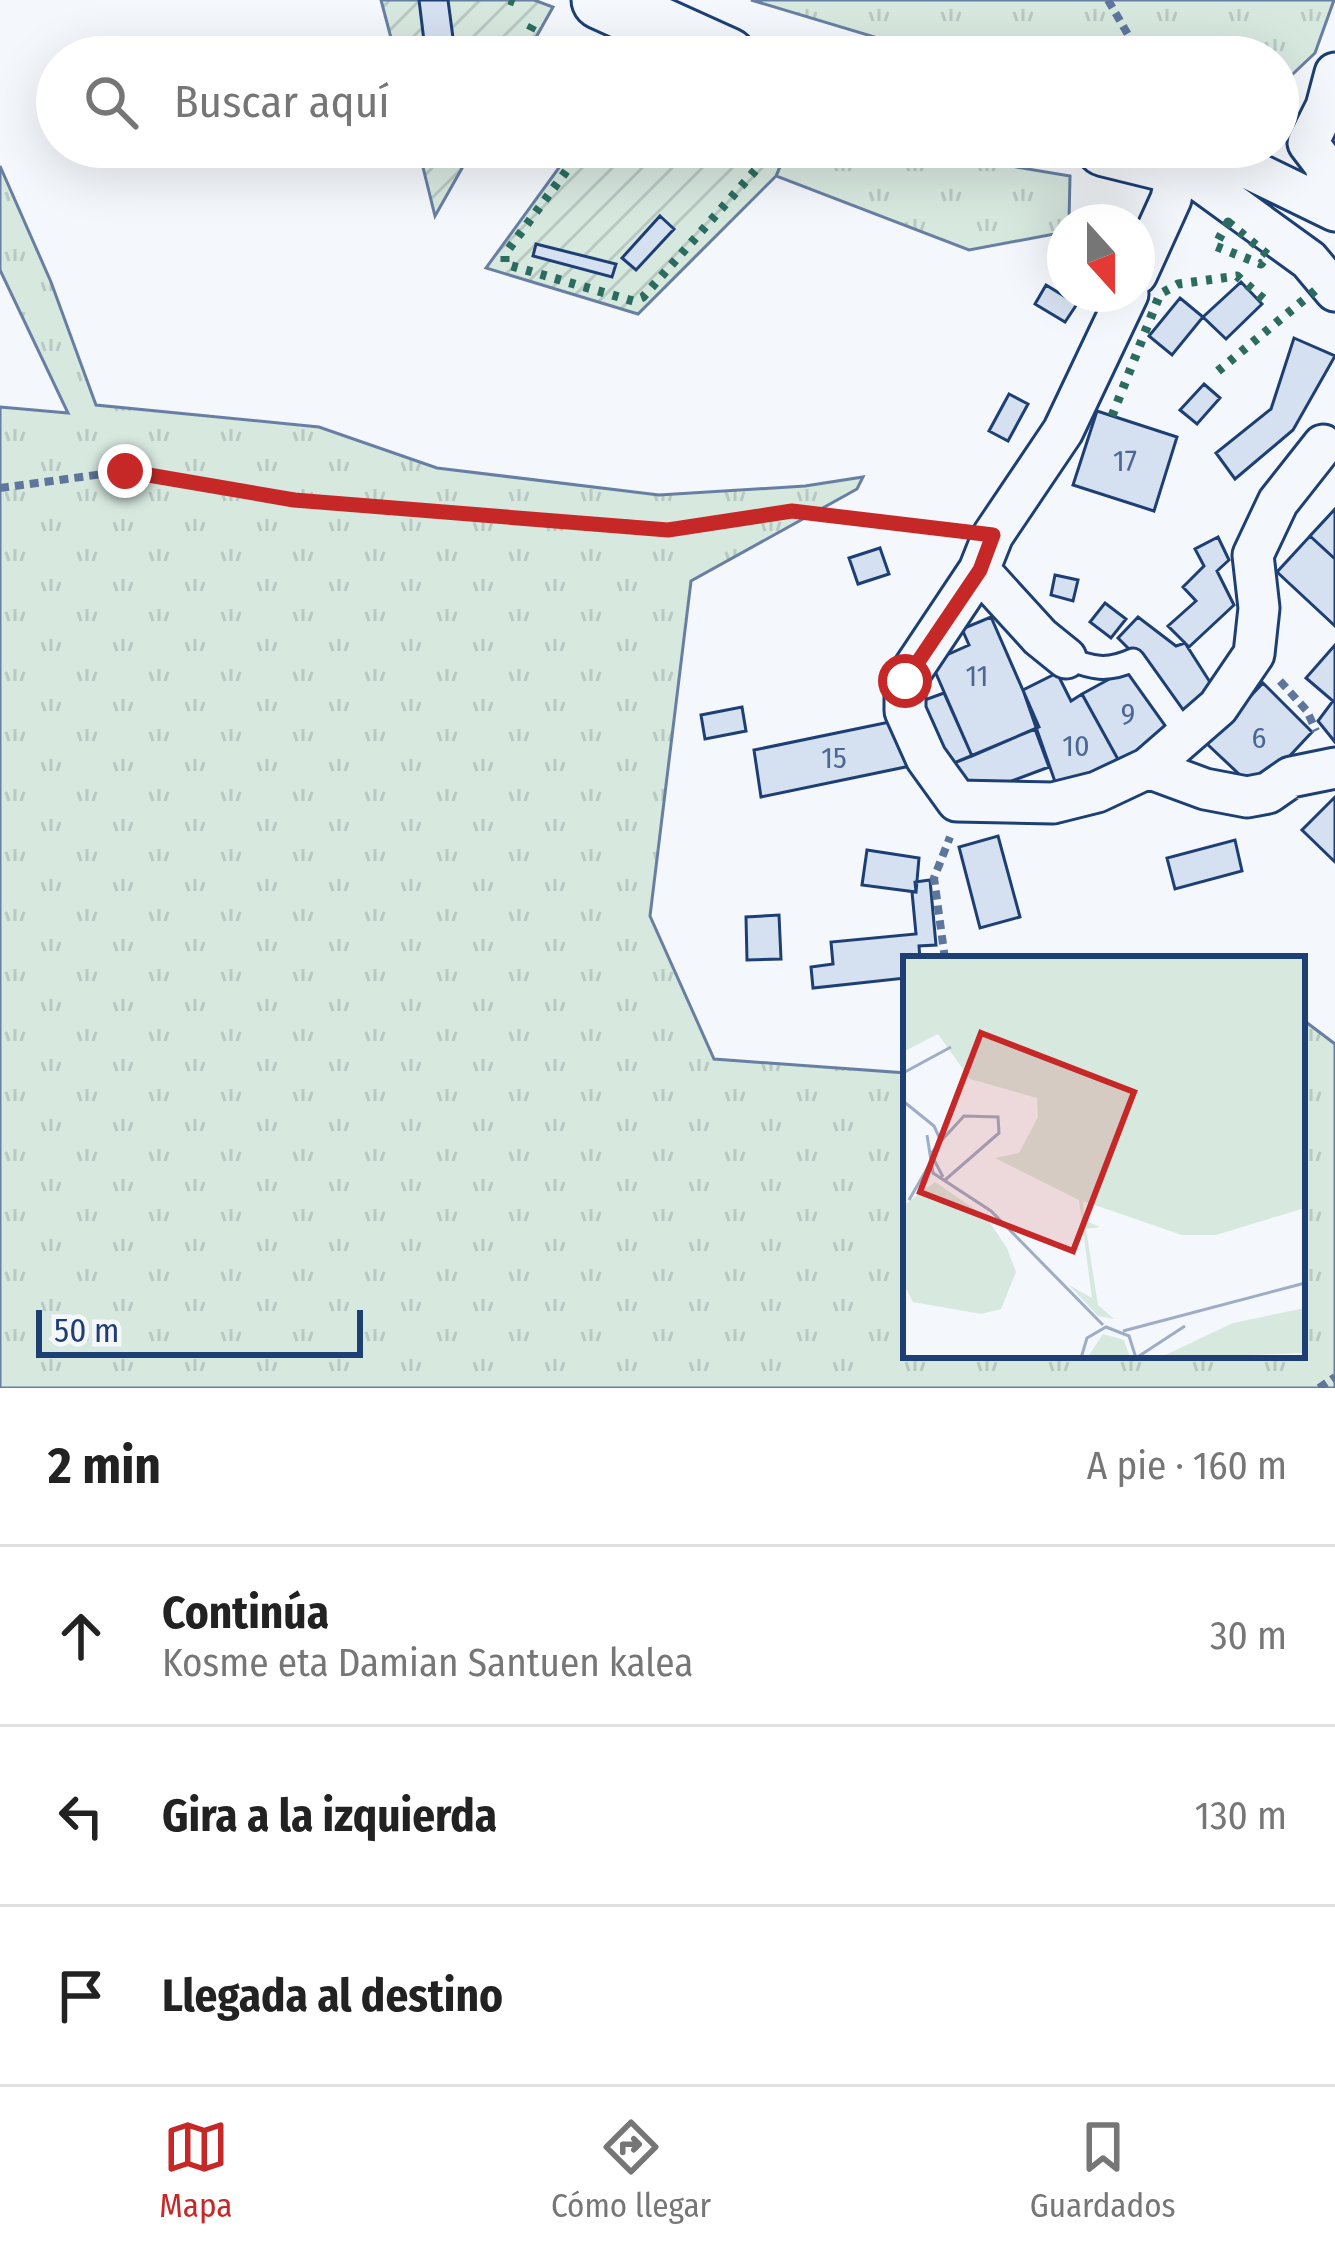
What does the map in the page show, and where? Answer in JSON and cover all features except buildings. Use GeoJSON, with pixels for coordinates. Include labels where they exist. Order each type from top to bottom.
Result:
{"type":"FeatureCollection","features":[{"type":"Feature","properties":{"kind":"street"},"geometry":{"type":"LineString","coordinates":[[601,0],[681,36]]}},
{"type":"Feature","properties":{"kind":"street"},"geometry":{"type":"LineString","coordinates":[[1299,134],[1326,107],[1335,73]]}},
{"type":"Feature","properties":{"kind":"street"},"geometry":{"type":"LineString","coordinates":[[1299,145],[1324,164],[1335,200]]}},
{"type":"Feature","properties":{"kind":"street"},"geometry":{"type":"LineString","coordinates":[[1155,234],[1171,199],[1205,168]]}},
{"type":"Feature","properties":{"kind":"street"},"geometry":{"type":"LineString","coordinates":[[1227,168],[1335,291]]}},
{"type":"Feature","properties":{"kind":"street"},"geometry":{"type":"LineString","coordinates":[[1241,168],[1335,211]]}},
{"type":"Feature","properties":{"kind":"street"},"geometry":{"type":"LineString","coordinates":[[1120,312],[1064,431],[905,681],[905,711],[938,778],[957,801],[1024,804],[1097,792],[1148,768],[1192,731],[1233,688],[1254,654],[1259,608],[1253,555],[1278,502],[1331,445]]}},
{"type":"Feature","properties":{"kind":"street"},"geometry":{"type":"LineString","coordinates":[[986,552],[1040,637],[1066,658]]}},
{"type":"Feature","properties":{"kind":"street"},"geometry":{"type":"LineString","coordinates":[[1148,768],[1205,790],[1247,797],[1324,769]]}},
{"type":"Feature","properties":{"kind":"lane"},"geometry":{"type":"LineString","coordinates":[[1066,658],[1112,670],[1133,660],[1180,726],[1192,731]]}},
{"type":"Feature","properties":{"kind":"path"},"geometry":{"type":"LineString","coordinates":[[1108,0],[1129,36]]}},
{"type":"Feature","properties":{"kind":"path"},"geometry":{"type":"LineString","coordinates":[[0,488],[125,471],[294,500],[668,530],[792,511],[986,552]]}},
{"type":"Feature","properties":{"kind":"path"},"geometry":{"type":"LineString","coordinates":[[1254,654],[1316,724],[1324,769]]}},
{"type":"Feature","properties":{"kind":"path"},"geometry":{"type":"LineString","coordinates":[[945,956],[934,878],[946,844],[958,823],[1024,804]]}},
{"type":"Feature","properties":{"kind":"path"},"geometry":{"type":"LineString","coordinates":[[1319,1388],[1335,1377]]}},
{"type":"Feature","properties":{"kind":"green space"},"geometry":{"type":"Polygon","coordinates":[[[381,0],[534,0],[553,7],[537,36],[390,36],[381,0]]]}},
{"type":"Feature","properties":{"kind":"green space"},"geometry":{"type":"Polygon","coordinates":[[[751,0],[1334,0],[1315,53],[1299,68],[1299,36],[871,36],[751,0]]]}},
{"type":"Feature","properties":{"kind":"green space"},"geometry":{"type":"Polygon","coordinates":[[[0,166],[51,282],[96,405],[319,427],[437,468],[659,495],[805,486],[863,477],[857,489],[691,581],[650,916],[714,1059],[903,1073],[903,1358],[1305,1358],[1305,1021],[1335,1044],[1335,1388],[0,1388],[0,407],[68,413],[0,270],[0,166]]]}},
{"type":"Feature","properties":{"kind":"green space"},"geometry":{"type":"Polygon","coordinates":[[[423,168],[462,168],[435,216],[423,168]]]}},
{"type":"Feature","properties":{"kind":"green space"},"geometry":{"type":"Polygon","coordinates":[[[559,168],[779,168],[638,314],[486,268],[559,168]]]}},
{"type":"Feature","properties":{"kind":"green space"},"geometry":{"type":"Polygon","coordinates":[[[779,168],[1022,168],[1070,176],[1069,204],[1047,204],[1047,235],[969,250],[776,176],[779,168]]]}},
{"type":"Feature","properties":{"kind":"hedge"},"geometry":{"type":"LineString","coordinates":[[509,0],[522,5]]}},
{"type":"Feature","properties":{"kind":"hedge"},"geometry":{"type":"LineString","coordinates":[[527,36],[533,25]]}},
{"type":"Feature","properties":{"kind":"hedge"},"geometry":{"type":"LineString","coordinates":[[568,168],[505,254],[505,264],[633,301],[643,297],[757,168]]}},
{"type":"Feature","properties":{"kind":"hedge"},"geometry":{"type":"LineString","coordinates":[[1228,222],[1268,255],[1261,264],[1215,246],[1228,222]]}},
{"type":"Feature","properties":{"kind":"hedge"},"geometry":{"type":"LineString","coordinates":[[1112,416],[1160,294],[1178,284],[1237,276],[1267,302]]}},
{"type":"Feature","properties":{"kind":"hedge"},"geometry":{"type":"LineString","coordinates":[[1218,371],[1317,289]]}},
{"type":"Feature","properties":{"kind":"route"},"geometry":{"type":"LineString","coordinates":[[125,471],[294,500],[668,530],[792,511],[993,535],[980,570],[905,681]]}}]}
